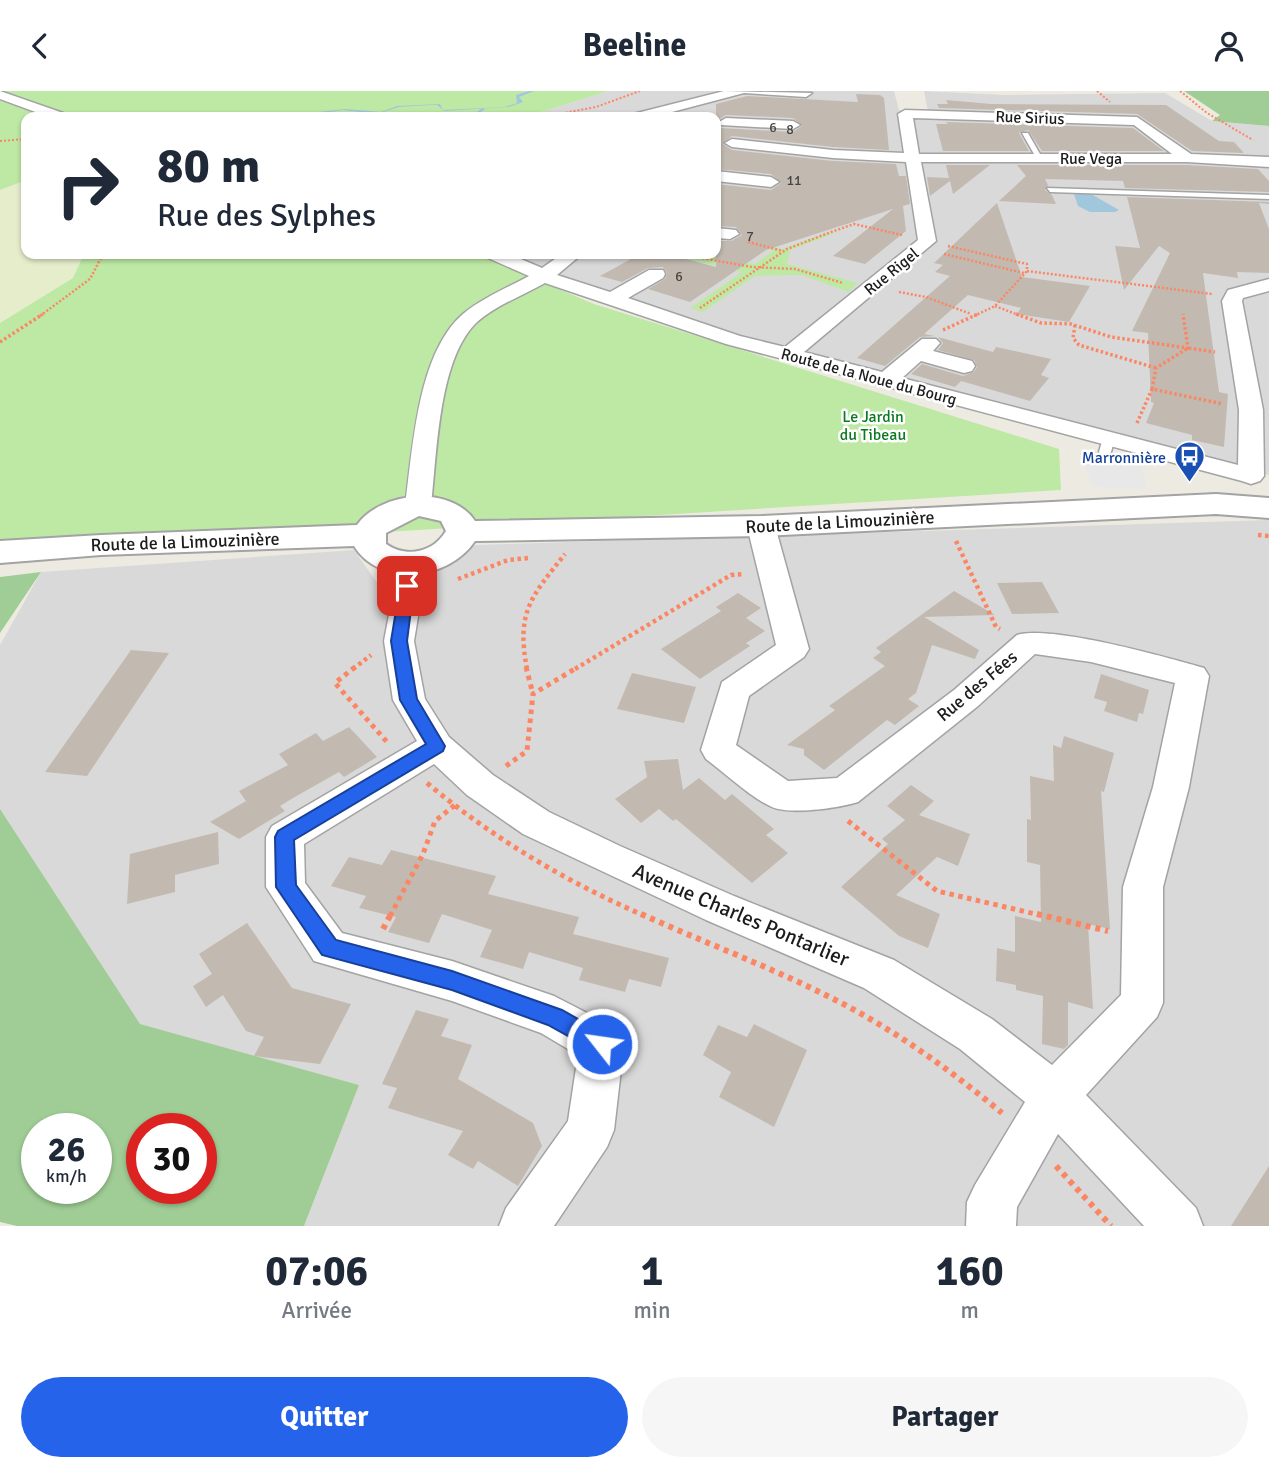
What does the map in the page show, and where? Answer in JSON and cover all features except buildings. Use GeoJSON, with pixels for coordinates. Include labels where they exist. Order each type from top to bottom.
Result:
{"type":"FeatureCollection","features":[{"type":"Feature","properties":{"kind":"street"},"geometry":{"type":"LineString","coordinates":[[652,112],[684,100],[739,91]]}},
{"type":"Feature","properties":{"kind":"street"},"geometry":{"type":"LineString","coordinates":[[749,91],[806,93]]}},
{"type":"Feature","properties":{"kind":"street"},"geometry":{"type":"LineString","coordinates":[[1103,94],[1186,158]]}},
{"type":"Feature","properties":{"kind":"street"},"geometry":{"type":"LineString","coordinates":[[0,95],[47,112]]}},
{"type":"Feature","properties":{"kind":"street"},"geometry":{"type":"LineString","coordinates":[[684,100],[712,112]]}},
{"type":"Feature","properties":{"kind":"street","name":"Rue Sirius"},"geometry":{"type":"LineString","coordinates":[[913,158],[904,116],[908,113],[1137,121]]}},
{"type":"Feature","properties":{"kind":"street"},"geometry":{"type":"LineString","coordinates":[[721,118],[726,122],[793,125]]}},
{"type":"Feature","properties":{"kind":"street","name":"Rue Vega"},"geometry":{"type":"LineString","coordinates":[[726,122],[732,132],[728,146],[821,153],[913,158],[1186,158],[1269,162]]}},
{"type":"Feature","properties":{"kind":"street","name":"Rue Rigel"},"geometry":{"type":"LineString","coordinates":[[788,355],[923,245],[913,158]]}},
{"type":"Feature","properties":{"kind":"street"},"geometry":{"type":"LineString","coordinates":[[721,177],[771,182]]}},
{"type":"Feature","properties":{"kind":"street","name":"Route de la Noue du Bourg"},"geometry":{"type":"LineString","coordinates":[[505,259],[543,276],[611,300],[788,355],[1114,444],[1251,476],[1251,410]]}},
{"type":"Feature","properties":{"kind":"street"},"geometry":{"type":"LineString","coordinates":[[418,506],[440,371],[454,337],[467,320],[543,276],[566,259]]}},
{"type":"Feature","properties":{"kind":"street"},"geometry":{"type":"LineString","coordinates":[[611,300],[656,274]]}},
{"type":"Feature","properties":{"kind":"street"},"geometry":{"type":"LineString","coordinates":[[1251,410],[1240,356],[1233,298],[1235,294],[1269,285]]}},
{"type":"Feature","properties":{"kind":"street"},"geometry":{"type":"LineString","coordinates":[[884,381],[923,348],[964,366]]}},
{"type":"Feature","properties":{"kind":"street"},"geometry":{"type":"LineString","coordinates":[[1210,466],[1216,504]]}},
{"type":"Feature","properties":{"kind":"street","name":"Route de la Limouzinière"},"geometry":{"type":"LineString","coordinates":[[464,531],[761,526],[1216,504],[1269,508]]}},
{"type":"Feature","properties":{"kind":"street"},"geometry":{"type":"LineString","coordinates":[[418,506],[436,507],[451,512],[461,520],[464,531],[453,548],[442,555],[413,562],[385,558],[375,552],[369,535],[375,524],[386,516],[418,506]]}},
{"type":"Feature","properties":{"kind":"street","name":"Rue des Fées"},"geometry":{"type":"LineString","coordinates":[[761,526],[793,649],[734,690],[718,750],[782,796],[845,792],[966,698],[1028,642],[1091,651],[1193,676],[1171,787],[1143,887],[1142,1003],[1054,1096],[992,1202],[992,1226]]}},
{"type":"Feature","properties":{"kind":"street","name":"Route de la Limouzinière"},"geometry":{"type":"LineString","coordinates":[[0,552],[101,545],[369,535]]}},
{"type":"Feature","properties":{"kind":"street","name":"Avenue Charles Pontarlier"},"geometry":{"type":"LineString","coordinates":[[413,562],[399,641],[409,700],[436,746],[480,785],[536,823],[607,857],[720,908],[879,974],[976,1034],[1054,1096],[1178,1226]]}},
{"type":"Feature","properties":{"kind":"street"},"geometry":{"type":"LineString","coordinates":[[436,746],[285,837],[286,887],[330,948],[452,981],[554,1017],[602,1044],[590,1130],[524,1226]]}},
{"type":"Feature","properties":{"kind":"lane"},"geometry":{"type":"LineString","coordinates":[[1025,135],[1041,159]]}},
{"type":"Feature","properties":{"kind":"lane"},"geometry":{"type":"LineString","coordinates":[[1050,190],[1269,197]]}},
{"type":"Feature","properties":{"kind":"path"},"geometry":{"type":"LineString","coordinates":[[572,112],[590,109],[640,91]]}},
{"type":"Feature","properties":{"kind":"path"},"geometry":{"type":"LineString","coordinates":[[1180,91],[1207,113],[1257,142]]}},
{"type":"Feature","properties":{"kind":"path"},"geometry":{"type":"LineString","coordinates":[[0,141],[21,139]]}},
{"type":"Feature","properties":{"kind":"path"},"geometry":{"type":"LineString","coordinates":[[679,323],[784,251],[854,224],[1026,272],[1233,298]]}},
{"type":"Feature","properties":{"kind":"path"},"geometry":{"type":"LineString","coordinates":[[723,234],[784,251]]}},
{"type":"Feature","properties":{"kind":"path"},"geometry":{"type":"LineString","coordinates":[[923,245],[1027,264],[1026,272],[995,306],[948,325],[923,348]]}},
{"type":"Feature","properties":{"kind":"path"},"geometry":{"type":"LineString","coordinates":[[0,342],[67,298],[90,279],[100,259]]}},
{"type":"Feature","properties":{"kind":"path"},"geometry":{"type":"LineString","coordinates":[[709,259],[762,268],[795,269],[871,288],[926,297],[972,314]]}},
{"type":"Feature","properties":{"kind":"path"},"geometry":{"type":"LineString","coordinates":[[995,306],[1041,323],[1075,325],[1111,337],[1240,356]]}},
{"type":"Feature","properties":{"kind":"path"},"geometry":{"type":"LineString","coordinates":[[1183,314],[1188,348]]}},
{"type":"Feature","properties":{"kind":"path"},"geometry":{"type":"LineString","coordinates":[[1075,325],[1073,338],[1079,345],[1156,367],[1188,348]]}},
{"type":"Feature","properties":{"kind":"path"},"geometry":{"type":"LineString","coordinates":[[1114,444],[1152,389],[1156,379],[1156,367]]}},
{"type":"Feature","properties":{"kind":"path"},"geometry":{"type":"LineString","coordinates":[[1152,389],[1251,410]]}},
{"type":"Feature","properties":{"kind":"path"},"geometry":{"type":"LineString","coordinates":[[946,517],[996,627],[1026,644]]}},
{"type":"Feature","properties":{"kind":"path"},"geometry":{"type":"LineString","coordinates":[[368,958],[423,854],[435,821],[527,751],[533,694],[731,575],[773,573]]}},
{"type":"Feature","properties":{"kind":"path"},"geometry":{"type":"LineString","coordinates":[[837,792],[841,816],[937,891],[1143,939]]}},
{"type":"Feature","properties":{"kind":"shaded area"},"geometry":{"type":"Polygon","coordinates":[[[609,91],[894,91],[899,110],[928,112],[924,91],[1005,95],[1165,93],[1212,121],[1269,126],[1269,475],[1128,443],[884,381],[539,274],[505,259],[721,259],[721,112],[541,112],[609,91]]]}},
{"type":"Feature","properties":{"kind":"shaded area"},"geometry":{"type":"Polygon","coordinates":[[[1081,451],[1115,452],[1139,458],[1147,489],[1092,487],[1081,451]]]}},
{"type":"Feature","properties":{"kind":"shaded area"},"geometry":{"type":"Polygon","coordinates":[[[1269,520],[1269,1226],[304,1226],[359,1085],[117,1018],[0,818],[0,645],[41,572],[354,550],[381,588],[476,545],[1269,520]]]}},
{"type":"Feature","properties":{"kind":"green space"},"geometry":{"type":"Polygon","coordinates":[[[0,91],[609,91],[541,112],[21,112],[21,182],[0,190],[0,91]]]}},
{"type":"Feature","properties":{"kind":"green space"},"geometry":{"type":"Polygon","coordinates":[[[1184,91],[1269,91],[1269,126],[1212,121],[1220,115],[1184,91]]]}},
{"type":"Feature","properties":{"kind":"green space"},"geometry":{"type":"Polygon","coordinates":[[[21,182],[21,259],[82,259],[73,278],[0,323],[0,190],[21,182]]]}},
{"type":"Feature","properties":{"kind":"green space"},"geometry":{"type":"Polygon","coordinates":[[[838,232],[790,250],[787,264],[858,283],[848,292],[802,275],[755,276],[703,312],[690,308],[742,272],[688,259],[721,257],[755,264],[774,250],[745,243],[739,238],[782,249],[824,234],[838,232]]]}},
{"type":"Feature","properties":{"kind":"green space","name":"Le Jardin du Tibeau"},"geometry":{"type":"Polygon","coordinates":[[[82,259],[488,259],[594,304],[1059,449],[1061,490],[0,556],[0,323],[73,278],[82,259]]]}},
{"type":"Feature","properties":{"kind":"green space"},"geometry":{"type":"Polygon","coordinates":[[[41,572],[0,633],[0,577],[41,572]]]}},
{"type":"Feature","properties":{"kind":"green space"},"geometry":{"type":"Polygon","coordinates":[[[0,809],[140,1024],[359,1085],[304,1226],[17,1226],[0,1222],[0,809]]]}},
{"type":"Feature","properties":{"kind":"water"},"geometry":{"type":"Polygon","coordinates":[[[534,91],[519,97],[523,102],[509,107],[444,111],[437,105],[431,105],[399,107],[381,112],[397,106],[440,104],[443,110],[505,107],[517,103],[516,95],[534,91]]]}},
{"type":"Feature","properties":{"kind":"water"},"geometry":{"type":"Polygon","coordinates":[[[345,109],[381,112],[318,112],[345,109]]]}},
{"type":"Feature","properties":{"kind":"water"},"geometry":{"type":"Polygon","coordinates":[[[1074,194],[1091,194],[1119,210],[1090,212],[1078,206],[1074,194]]]}},
{"type":"Feature","properties":{"kind":"waterway"},"geometry":{"type":"LineString","coordinates":[[479,112],[483,109]]}},
{"type":"Feature","properties":{"kind":"place","name":"Marronnière"},"geometry":{"type":"Point","coordinates":[1189,484]}},
{"type":"Feature","properties":{"kind":"route"},"geometry":{"type":"LineString","coordinates":[[407,586],[399,641],[409,700],[436,746],[285,837],[286,887],[330,948],[452,981],[554,1017],[602,1044]]}}]}
